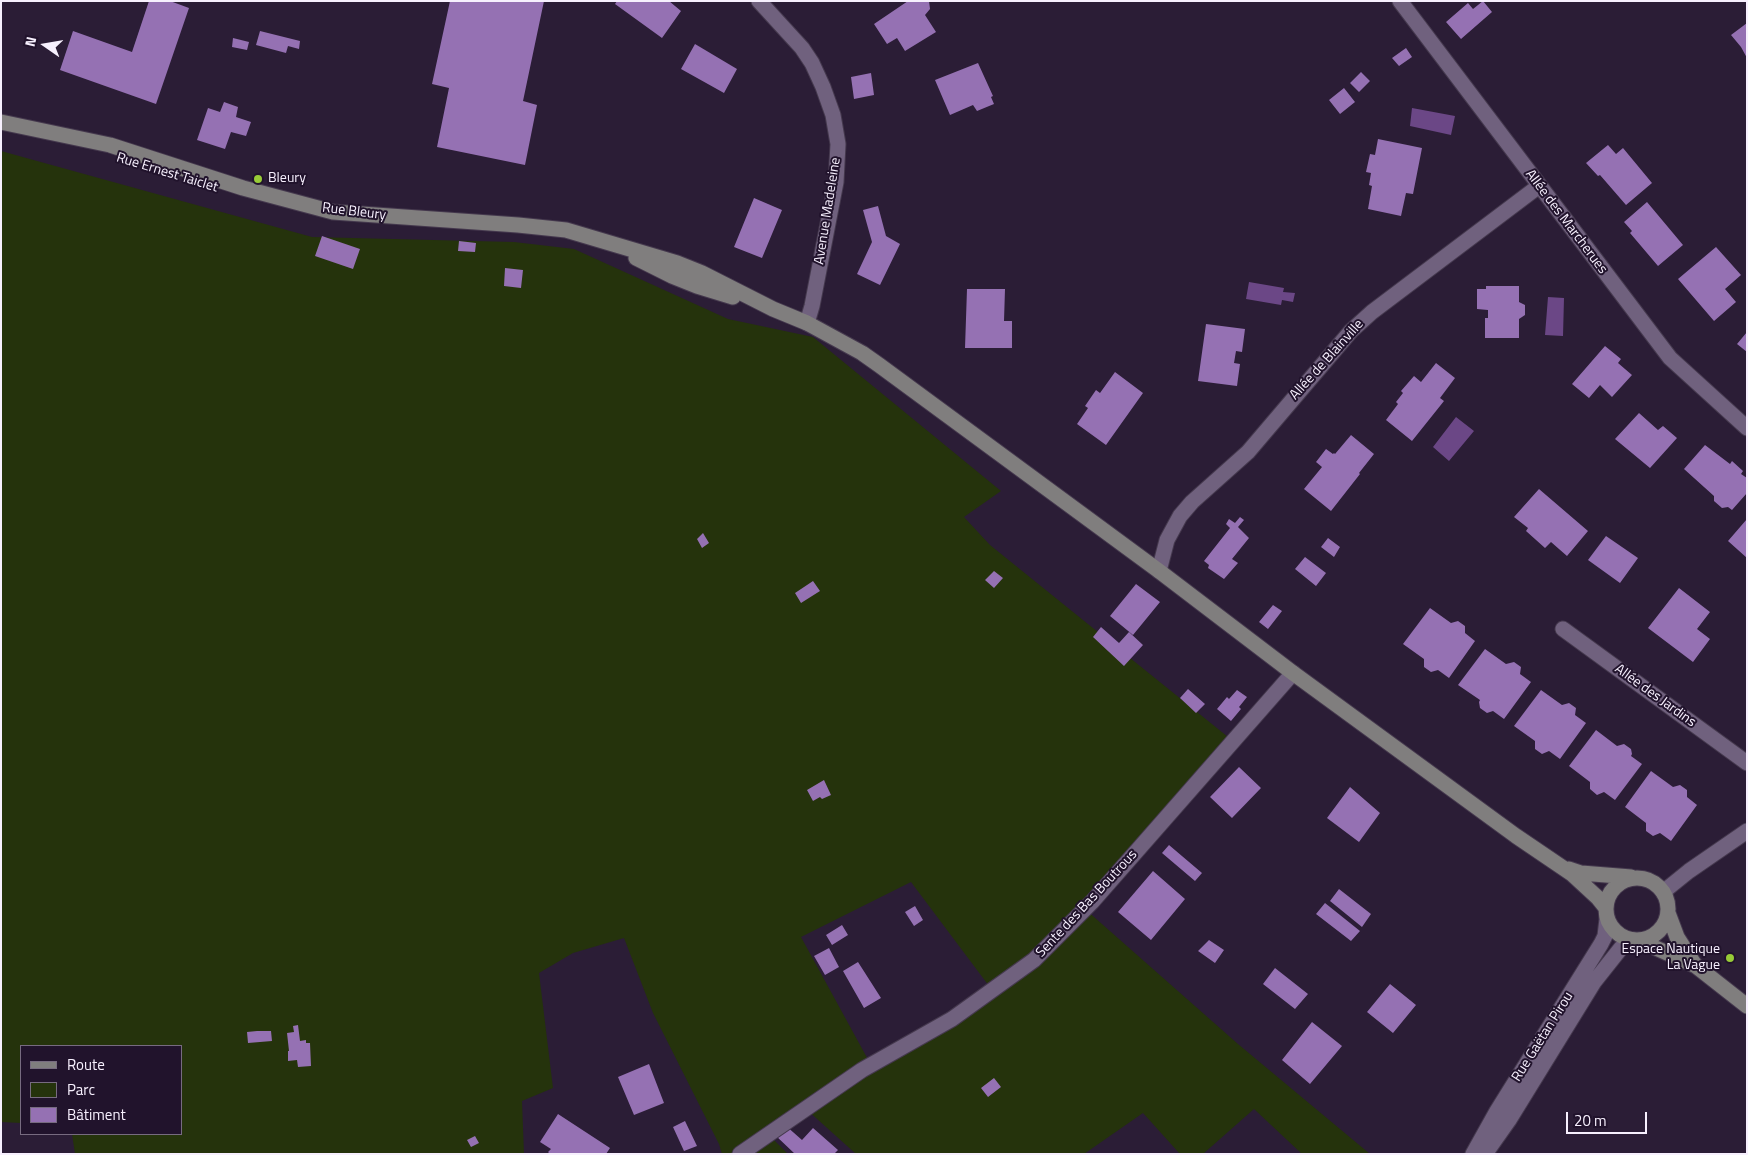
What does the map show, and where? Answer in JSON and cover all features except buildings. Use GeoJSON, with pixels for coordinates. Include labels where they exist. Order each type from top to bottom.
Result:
{"type":"FeatureCollection","features":[{"type":"Feature","properties":{"kind":"street","name":"Avenue Madeleine"},"geometry":{"type":"LineString","coordinates":[[759,1],[802,48],[812,63],[833,115],[838,144],[836,182],[807,323]]}},
{"type":"Feature","properties":{"kind":"street","name":"Allée des Marcherues"},"geometry":{"type":"LineString","coordinates":[[1400,1],[1670,358],[1747,428]]}},
{"type":"Feature","properties":{"kind":"street","name":"Rue Ernest Taiclet"},"geometry":{"type":"LineString","coordinates":[[1,122],[110,145]]}},
{"type":"Feature","properties":{"kind":"street","name":"Rue Ernest Taiclet"},"geometry":{"type":"LineString","coordinates":[[1,132],[115,157],[259,202],[304,212],[333,212]]}},
{"type":"Feature","properties":{"kind":"street","name":"Rue Bleury"},"geometry":{"type":"LineString","coordinates":[[110,145],[243,188],[333,212],[560,229],[598,240],[680,280],[773,309],[807,323]]}},
{"type":"Feature","properties":{"kind":"street","name":"Allée de Blainville"},"geometry":{"type":"LineString","coordinates":[[1159,571],[1167,540],[1180,516],[1192,502],[1248,452],[1351,331],[1372,312],[1539,186]]}},
{"type":"Feature","properties":{"kind":"street"},"geometry":{"type":"LineString","coordinates":[[807,323],[846,344],[879,365],[1159,571],[1293,673],[1516,836],[1585,884],[1607,914],[1612,928],[1619,935],[1696,966],[1747,1006]]}},
{"type":"Feature","properties":{"kind":"street","name":"Allée des Jardins"},"geometry":{"type":"LineString","coordinates":[[1563,629],[1747,763]]}},
{"type":"Feature","properties":{"kind":"street","name":"Sente des Bas Boutrous"},"geometry":{"type":"LineString","coordinates":[[740,1154],[862,1070],[952,1019],[1034,960],[1092,902],[1293,673]]}},
{"type":"Feature","properties":{"kind":"street"},"geometry":{"type":"LineString","coordinates":[[1663,892],[1689,871],[1747,832]]}},
{"type":"Feature","properties":{"kind":"street"},"geometry":{"type":"LineString","coordinates":[[1561,866],[1580,873],[1639,878],[1657,885],[1667,901],[1668,913],[1677,938],[1696,966]]}},
{"type":"Feature","properties":{"kind":"street"},"geometry":{"type":"LineString","coordinates":[[1607,914],[1608,898],[1613,889],[1629,879],[1639,878]]}},
{"type":"Feature","properties":{"kind":"street"},"geometry":{"type":"LineString","coordinates":[[1635,940],[1656,934],[1662,928],[1668,913]]}},
{"type":"Feature","properties":{"kind":"street","name":"Rue Gaëtan Pirou"},"geometry":{"type":"LineString","coordinates":[[1473,1154],[1601,944],[1607,929],[1607,914]]}},
{"type":"Feature","properties":{"kind":"street","name":"Rue Gaëtan Pirou"},"geometry":{"type":"LineString","coordinates":[[1485,1154],[1509,1120],[1594,982],[1621,948],[1635,940]]}},
{"type":"Feature","properties":{"kind":"green space"},"geometry":{"type":"Polygon","coordinates":[[[1,151],[312,237],[514,242],[574,249],[728,319],[813,337],[1001,491],[964,517],[990,545],[1233,741],[1085,909],[1238,1044],[1370,1154],[1302,1154],[1254,1109],[1203,1154],[1180,1154],[1143,1113],[1084,1154],[856,1154],[806,1109],[769,1135],[788,1154],[722,1154],[719,1144],[653,1013],[624,938],[573,953],[539,973],[553,1088],[522,1101],[524,1154],[75,1154],[72,1135],[182,1135],[182,1045],[20,1045],[20,1123],[1,1122],[1,151]],[[911,882],[801,937],[871,1065],[992,990],[911,882]]]}},
{"type":"Feature","properties":{"kind":"shaded area"},"geometry":{"type":"Polygon","coordinates":[[[1412,108],[1455,116],[1451,135],[1410,126],[1412,108]]]}},
{"type":"Feature","properties":{"kind":"shaded area"},"geometry":{"type":"Polygon","coordinates":[[[1249,282],[1284,288],[1283,292],[1295,293],[1293,302],[1282,300],[1281,305],[1246,299],[1249,282]]]}},
{"type":"Feature","properties":{"kind":"shaded area"},"geometry":{"type":"Polygon","coordinates":[[[1548,297],[1564,298],[1563,336],[1545,335],[1548,297]]]}},
{"type":"Feature","properties":{"kind":"shaded area"},"geometry":{"type":"Polygon","coordinates":[[[1456,417],[1474,431],[1449,461],[1433,447],[1456,417]]]}},
{"type":"Feature","properties":{"kind":"place","name":"Bleury"},"geometry":{"type":"Point","coordinates":[258,179]}},
{"type":"Feature","properties":{"kind":"place","name":"Espace Nautique La Vague"},"geometry":{"type":"Point","coordinates":[1730,958]}}]}
